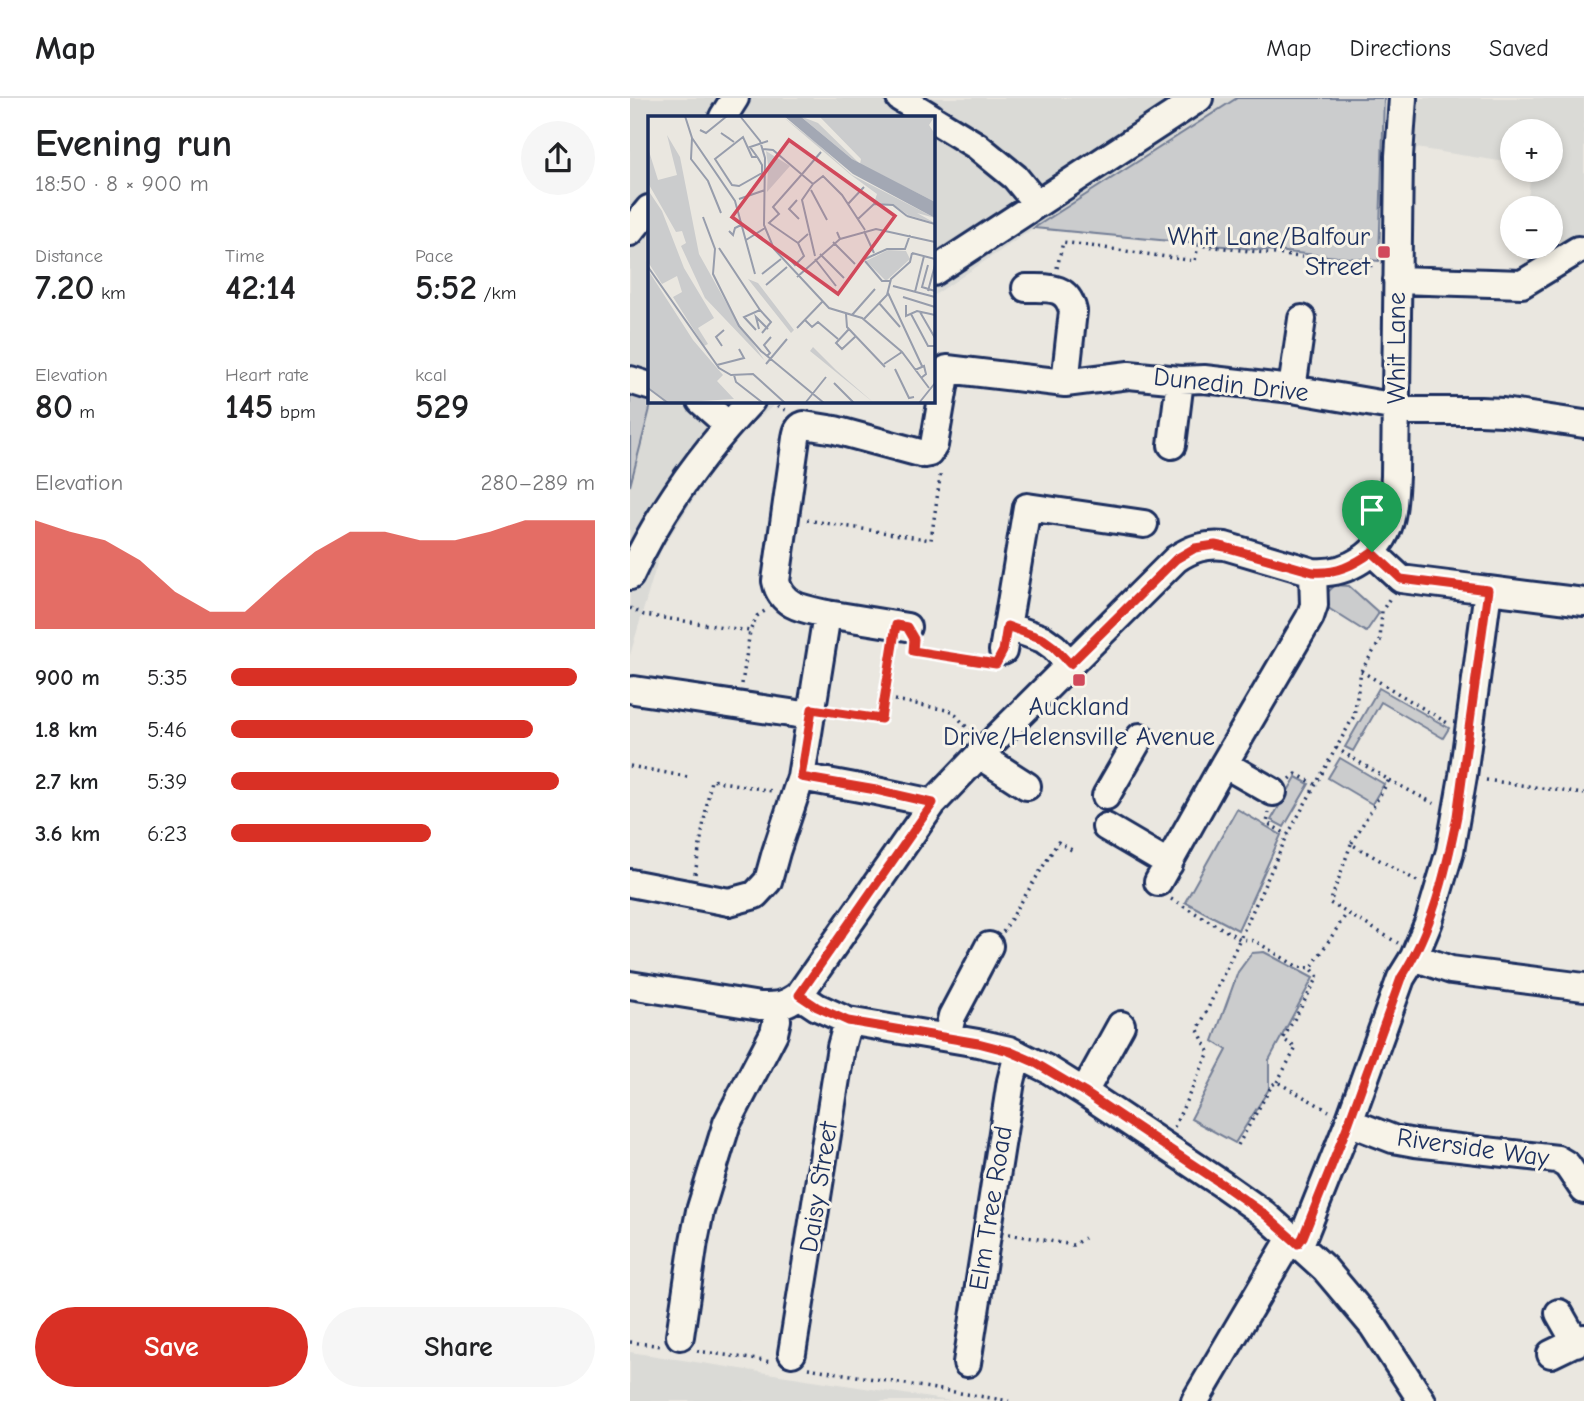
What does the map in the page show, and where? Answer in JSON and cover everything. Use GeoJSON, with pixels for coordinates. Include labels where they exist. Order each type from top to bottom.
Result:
{"type":"FeatureCollection","features":[{"type":"Feature","properties":{"kind":"street"},"geometry":{"type":"LineString","coordinates":[[724,116],[734,98]]}},
{"type":"Feature","properties":{"kind":"street"},"geometry":{"type":"LineString","coordinates":[[900,98],[929,116]]}},
{"type":"Feature","properties":{"kind":"street"},"geometry":{"type":"LineString","coordinates":[[934,271],[1199,98]]}},
{"type":"Feature","properties":{"kind":"street","name":"Whit Lane"},"geometry":{"type":"LineString","coordinates":[[1372,552],[1385,533],[1393,507],[1397,409],[1399,156],[1403,98]]}},
{"type":"Feature","properties":{"kind":"street"},"geometry":{"type":"LineString","coordinates":[[934,119],[977,146],[1015,177],[1037,204]]}},
{"type":"Feature","properties":{"kind":"street"},"geometry":{"type":"LineString","coordinates":[[1397,274],[1522,284],[1578,250]]}},
{"type":"Feature","properties":{"kind":"street"},"geometry":{"type":"LineString","coordinates":[[1027,288],[1054,288],[1071,301],[1073,311],[1065,383]]}},
{"type":"Feature","properties":{"kind":"street"},"geometry":{"type":"LineString","coordinates":[[1292,389],[1303,319]]}},
{"type":"Feature","properties":{"kind":"street","name":"Dunedin Drive"},"geometry":{"type":"LineString","coordinates":[[784,516],[799,428],[804,425],[835,430],[924,454],[932,450],[939,419],[940,360],[1065,383],[1129,375],[1180,380],[1205,379],[1292,389],[1397,409],[1492,411],[1584,424]]}},
{"type":"Feature","properties":{"kind":"street"},"geometry":{"type":"LineString","coordinates":[[630,380],[648,386]]}},
{"type":"Feature","properties":{"kind":"street"},"geometry":{"type":"LineString","coordinates":[[1172,445],[1180,380]]}},
{"type":"Feature","properties":{"kind":"street"},"geometry":{"type":"LineString","coordinates":[[702,402],[728,425]]}},
{"type":"Feature","properties":{"kind":"street"},"geometry":{"type":"LineString","coordinates":[[630,576],[658,520],[698,461],[750,402]]}},
{"type":"Feature","properties":{"kind":"street"},"geometry":{"type":"LineString","coordinates":[[1070,664],[1043,639],[1005,639],[1027,507],[1144,524]]}},
{"type":"Feature","properties":{"kind":"street"},"geometry":{"type":"LineString","coordinates":[[784,516],[776,581],[778,590],[784,597],[795,607],[902,626]]}},
{"type":"Feature","properties":{"kind":"street"},"geometry":{"type":"LineString","coordinates":[[679,1344],[700,1211],[727,1123],[788,1001],[933,803],[1176,559],[1195,548],[1215,545],[1313,572],[1333,571],[1350,566],[1372,552],[1401,579],[1584,602]]}},
{"type":"Feature","properties":{"kind":"street"},"geometry":{"type":"LineString","coordinates":[[1106,827],[1163,873],[1310,617],[1314,605],[1313,572]]}},
{"type":"Feature","properties":{"kind":"street"},"geometry":{"type":"LineString","coordinates":[[1195,1401],[1294,1241],[1303,1237],[1349,1122],[1401,978],[1415,955],[1429,921],[1450,851],[1457,816],[1488,590]]}},
{"type":"Feature","properties":{"kind":"street"},"geometry":{"type":"LineString","coordinates":[[630,883],[729,902],[755,895],[768,881],[798,786],[827,614]]}},
{"type":"Feature","properties":{"kind":"street"},"geometry":{"type":"LineString","coordinates":[[634,690],[812,713]]}},
{"type":"Feature","properties":{"kind":"street"},"geometry":{"type":"LineString","coordinates":[[1106,796],[1140,737]]}},
{"type":"Feature","properties":{"kind":"street"},"geometry":{"type":"LineString","coordinates":[[982,751],[1027,786]]}},
{"type":"Feature","properties":{"kind":"street"},"geometry":{"type":"LineString","coordinates":[[1224,764],[1272,792]]}},
{"type":"Feature","properties":{"kind":"street"},"geometry":{"type":"LineString","coordinates":[[798,786],[876,790],[933,803]]}},
{"type":"Feature","properties":{"kind":"street"},"geometry":{"type":"LineString","coordinates":[[947,1037],[952,1016],[989,946]]}},
{"type":"Feature","properties":{"kind":"street"},"geometry":{"type":"LineString","coordinates":[[1415,955],[1451,970],[1584,988]]}},
{"type":"Feature","properties":{"kind":"street"},"geometry":{"type":"LineString","coordinates":[[630,985],[760,1006],[788,1001],[817,1007],[848,1021],[998,1047],[1049,1070],[1263,1213],[1325,1269],[1373,1326],[1422,1401]]}},
{"type":"Feature","properties":{"kind":"street","name":"Daisy Street"},"geometry":{"type":"LineString","coordinates":[[788,1361],[841,1047],[848,1021]]}},
{"type":"Feature","properties":{"kind":"street"},"geometry":{"type":"LineString","coordinates":[[1084,1092],[1121,1025]]}},
{"type":"Feature","properties":{"kind":"street","name":"Elm Tree Road"},"geometry":{"type":"LineString","coordinates":[[967,1363],[1011,1081],[1018,1054]]}},
{"type":"Feature","properties":{"kind":"street","name":"Riverside Way"},"geometry":{"type":"LineString","coordinates":[[1349,1122],[1393,1139],[1415,1143],[1557,1159],[1567,1164],[1584,1190]]}},
{"type":"Feature","properties":{"kind":"street"},"geometry":{"type":"LineString","coordinates":[[1551,1354],[1580,1340],[1559,1313]]}},
{"type":"Feature","properties":{"kind":"path"},"geometry":{"type":"LineString","coordinates":[[1054,288],[1063,242],[1195,261],[1198,245],[1397,274]]}},
{"type":"Feature","properties":{"kind":"path"},"geometry":{"type":"LineString","coordinates":[[784,516],[930,540],[942,459]]}},
{"type":"Feature","properties":{"kind":"path"},"geometry":{"type":"LineString","coordinates":[[1164,1146],[1209,1052],[1198,1030],[1288,835],[1353,716],[1361,671],[1380,641],[1382,611],[1401,579]]}},
{"type":"Feature","properties":{"kind":"path"},"geometry":{"type":"LineString","coordinates":[[738,705],[750,631],[757,616],[784,597]]}},
{"type":"Feature","properties":{"kind":"path"},"geometry":{"type":"LineString","coordinates":[[630,608],[644,615],[750,631]]}},
{"type":"Feature","properties":{"kind":"path"},"geometry":{"type":"LineString","coordinates":[[902,626],[914,639],[913,651],[996,664],[1005,639]]}},
{"type":"Feature","properties":{"kind":"path"},"geometry":{"type":"LineString","coordinates":[[812,713],[881,719],[902,626]]}},
{"type":"Feature","properties":{"kind":"path"},"geometry":{"type":"LineString","coordinates":[[1361,671],[1468,735]]}},
{"type":"Feature","properties":{"kind":"path"},"geometry":{"type":"LineString","coordinates":[[895,700],[953,711],[982,751]]}},
{"type":"Feature","properties":{"kind":"path"},"geometry":{"type":"LineString","coordinates":[[1336,748],[1457,816]]}},
{"type":"Feature","properties":{"kind":"path"},"geometry":{"type":"LineString","coordinates":[[630,766],[688,777]]}},
{"type":"Feature","properties":{"kind":"path"},"geometry":{"type":"LineString","coordinates":[[1463,776],[1584,794]]}},
{"type":"Feature","properties":{"kind":"path"},"geometry":{"type":"LineString","coordinates":[[692,895],[711,780],[798,786]]}},
{"type":"Feature","properties":{"kind":"path"},"geometry":{"type":"LineString","coordinates":[[1389,780],[1351,844],[1330,903],[1415,955]]}},
{"type":"Feature","properties":{"kind":"path"},"geometry":{"type":"LineString","coordinates":[[1272,792],[1267,822],[1288,835]]}},
{"type":"Feature","properties":{"kind":"path"},"geometry":{"type":"LineString","coordinates":[[989,946],[1001,936],[1058,842],[1075,852]]}},
{"type":"Feature","properties":{"kind":"path"},"geometry":{"type":"LineString","coordinates":[[1351,844],[1438,892]]}},
{"type":"Feature","properties":{"kind":"path"},"geometry":{"type":"LineString","coordinates":[[1163,873],[1153,890],[1240,939],[1255,942],[1298,967],[1311,968],[1318,977],[1283,1039],[1296,1048],[1238,1145]]}},
{"type":"Feature","properties":{"kind":"path"},"geometry":{"type":"LineString","coordinates":[[1311,968],[1347,913]]}},
{"type":"Feature","properties":{"kind":"path"},"geometry":{"type":"LineString","coordinates":[[1277,1082],[1349,1122]]}},
{"type":"Feature","properties":{"kind":"path"},"geometry":{"type":"LineString","coordinates":[[987,1230],[1073,1245],[1084,1238]]}},
{"type":"Feature","properties":{"kind":"path"},"geometry":{"type":"LineString","coordinates":[[630,1342],[679,1344],[1009,1401]]}},
{"type":"Feature","properties":{"kind":"shaded area"},"geometry":{"type":"Polygon","coordinates":[[[630,98],[1237,98],[934,295],[934,116],[648,116],[648,402],[778,402],[730,442],[661,550],[630,655],[630,98]]]}},
{"type":"Feature","properties":{"kind":"shaded area"},"geometry":{"type":"Polygon","coordinates":[[[1237,98],[1384,98],[1379,261],[1034,228],[1237,98]]]}},
{"type":"Feature","properties":{"kind":"shaded area"},"geometry":{"type":"Polygon","coordinates":[[[1418,98],[1584,98],[1584,236],[1574,247],[1563,242],[1563,196],[1528,196],[1530,182],[1563,182],[1563,119],[1500,119],[1500,161],[1416,148],[1418,98]]]}},
{"type":"Feature","properties":{"kind":"shaded area"},"geometry":{"type":"Polygon","coordinates":[[[630,394],[652,402],[630,486],[630,394]]]}},
{"type":"Feature","properties":{"kind":"shaded area"},"geometry":{"type":"Polygon","coordinates":[[[1335,585],[1349,586],[1379,613],[1366,632],[1325,606],[1326,594],[1335,585]]]}},
{"type":"Feature","properties":{"kind":"shaded area"},"geometry":{"type":"Polygon","coordinates":[[[1379,688],[1449,728],[1443,738],[1381,702],[1353,751],[1345,747],[1379,688]]]}},
{"type":"Feature","properties":{"kind":"shaded area"},"geometry":{"type":"Polygon","coordinates":[[[1340,758],[1384,784],[1372,804],[1328,778],[1340,758]]]}},
{"type":"Feature","properties":{"kind":"shaded area"},"geometry":{"type":"Polygon","coordinates":[[[1296,777],[1309,784],[1284,827],[1271,820],[1296,777]]]}},
{"type":"Feature","properties":{"kind":"shaded area"},"geometry":{"type":"Polygon","coordinates":[[[1237,809],[1281,835],[1238,930],[1185,902],[1237,809]]]}},
{"type":"Feature","properties":{"kind":"shaded area"},"geometry":{"type":"Polygon","coordinates":[[[1264,952],[1313,978],[1269,1060],[1269,1089],[1235,1143],[1191,1119],[1227,1050],[1213,1041],[1238,972],[1252,953],[1264,952]]]}},
{"type":"Feature","properties":{"kind":"shaded area"},"geometry":{"type":"Polygon","coordinates":[[[630,1352],[950,1401],[630,1401],[630,1352]]]}},
{"type":"Feature","properties":{"kind":"place","name":"Whit Lane/Balfour Street"},"geometry":{"type":"Point","coordinates":[1384,252]}},
{"type":"Feature","properties":{"kind":"place","name":"Auckland Drive/Helensville Avenue"},"geometry":{"type":"Point","coordinates":[1079,680]}},
{"type":"Feature","properties":{"kind":"route"},"geometry":{"type":"LineString","coordinates":[[1215,545],[1323,573],[1350,566],[1372,552],[1401,579],[1488,590],[1450,851],[1429,921],[1414,957],[1401,978],[1349,1122],[1298,1244],[1263,1213],[1222,1184],[1084,1092],[1032,1061],[998,1047],[848,1021],[817,1007],[799,995],[933,803],[801,777],[812,709],[881,719],[896,625],[907,627],[914,639],[913,651],[996,664],[1003,651],[1007,626],[1043,639],[1070,664],[1176,559],[1195,548],[1215,545]]}}]}
